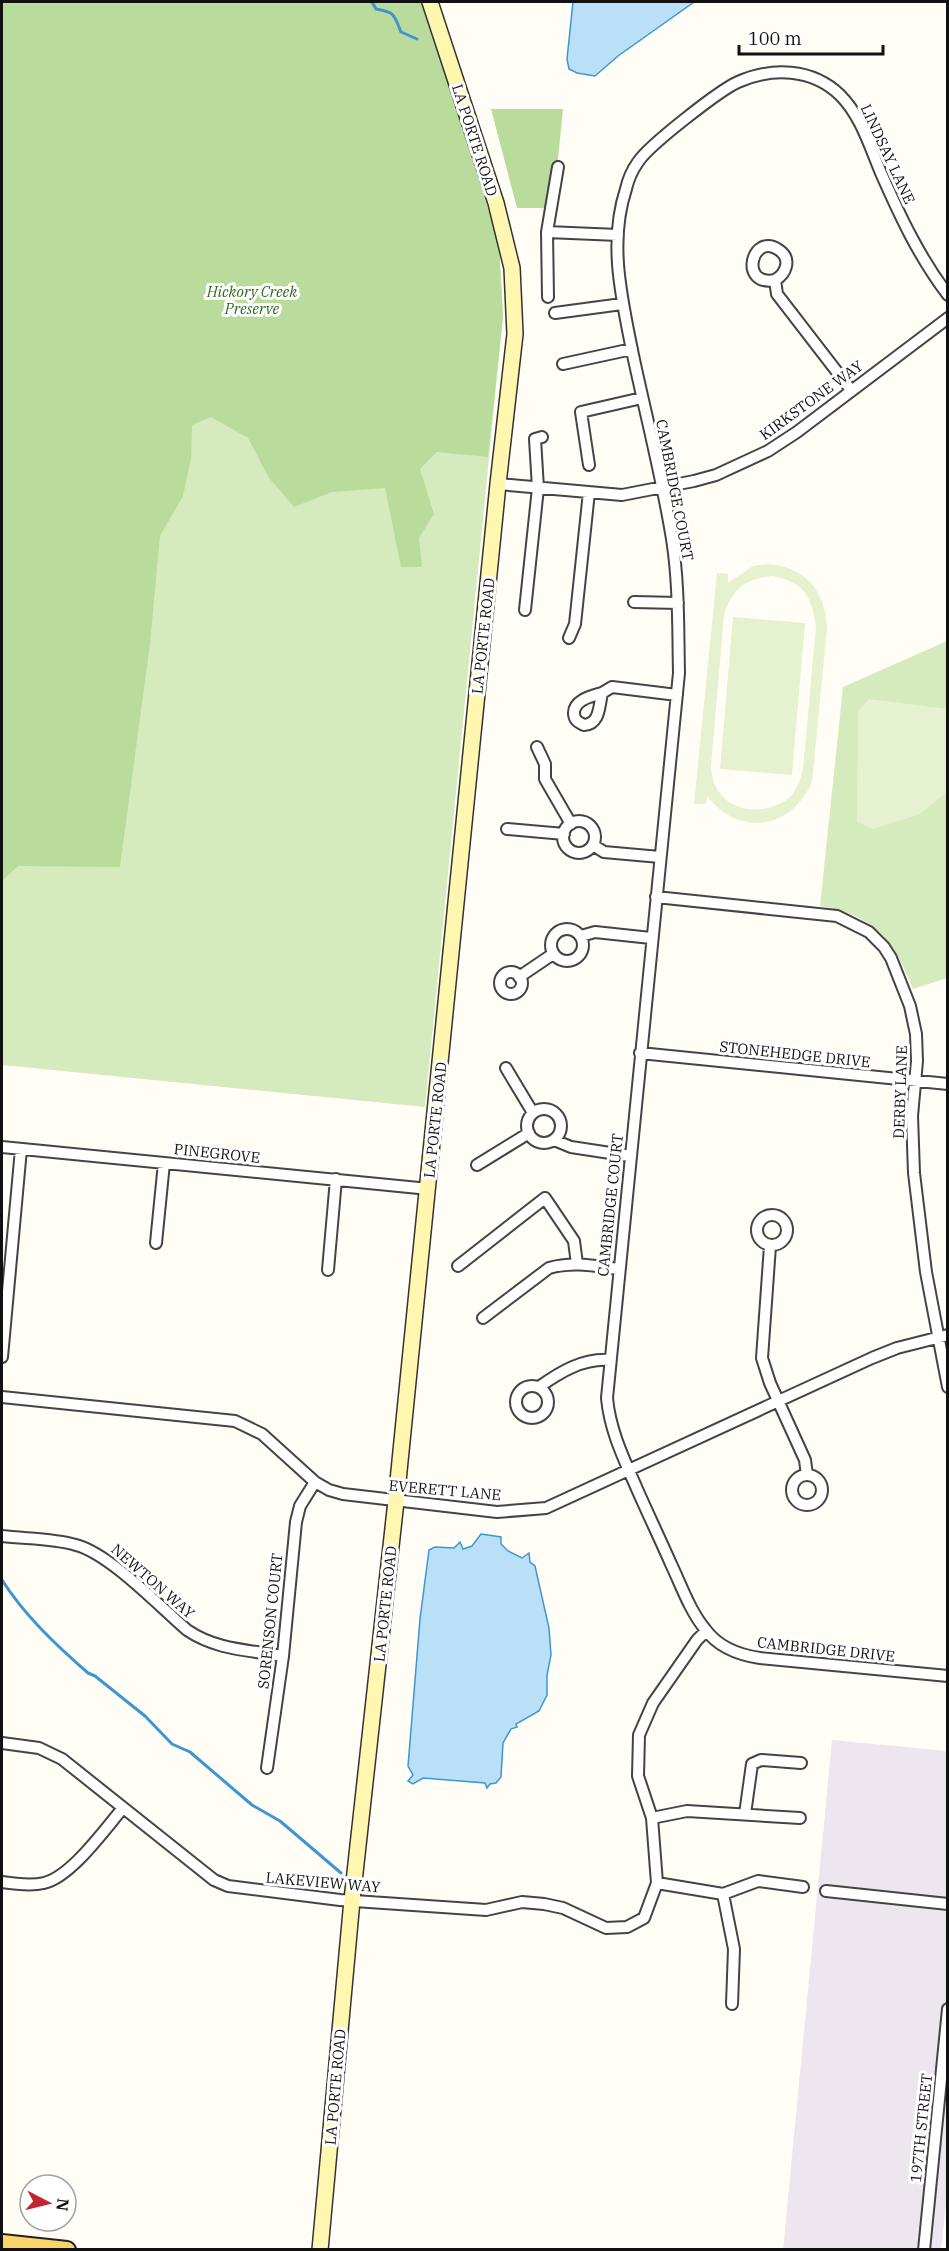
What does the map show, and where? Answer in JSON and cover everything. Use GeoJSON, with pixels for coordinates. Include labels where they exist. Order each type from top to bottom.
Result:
{"type":"FeatureCollection","features":[{"type":"Feature","properties":{"kind":"main road"},"geometry":{"type":"LineString","coordinates":[[2,2243],[67,2250]]}},
{"type":"Feature","properties":{"kind":"street","name":"LA PORTE ROAD"},"geometry":{"type":"LineString","coordinates":[[320,2250],[352,1900],[429,1189],[498,484],[515,334],[512,268],[496,203],[430,2]]}},
{"type":"Feature","properties":{"kind":"street","name":"LINDSAY LANE"},"geometry":{"type":"LineString","coordinates":[[617,252],[619,216],[626,186],[639,161],[658,141],[732,84],[755,74],[795,72],[823,82],[852,109],[928,270],[948,295]]}},
{"type":"Feature","properties":{"kind":"street"},"geometry":{"type":"LineString","coordinates":[[548,297],[547,232],[558,167]]}},
{"type":"Feature","properties":{"kind":"street"},"geometry":{"type":"LineString","coordinates":[[547,232],[618,236]]}},
{"type":"Feature","properties":{"kind":"street","name":"CAMBRIDGE COURT"},"geometry":{"type":"LineString","coordinates":[[617,252],[622,304],[672,540],[678,603],[679,673],[610,1360],[608,1412],[616,1442],[629,1471]]}},
{"type":"Feature","properties":{"kind":"street"},"geometry":{"type":"LineString","coordinates":[[775,280],[777,294],[851,390]]}},
{"type":"Feature","properties":{"kind":"street"},"geometry":{"type":"LineString","coordinates":[[555,313],[622,304]]}},
{"type":"Feature","properties":{"kind":"street","name":"KIRKSTONE WAY"},"geometry":{"type":"LineString","coordinates":[[498,484],[622,495],[716,475],[768,451],[797,432],[948,318]]}},
{"type":"Feature","properties":{"kind":"street"},"geometry":{"type":"LineString","coordinates":[[563,364],[632,348]]}},
{"type":"Feature","properties":{"kind":"street"},"geometry":{"type":"LineString","coordinates":[[589,465],[581,412],[642,398]]}},
{"type":"Feature","properties":{"kind":"street"},"geometry":{"type":"LineString","coordinates":[[525,610],[538,488],[535,439],[542,437]]}},
{"type":"Feature","properties":{"kind":"street"},"geometry":{"type":"LineString","coordinates":[[569,638],[575,624],[589,492]]}},
{"type":"Feature","properties":{"kind":"street"},"geometry":{"type":"LineString","coordinates":[[634,602],[678,603]]}},
{"type":"Feature","properties":{"kind":"street"},"geometry":{"type":"LineString","coordinates":[[602,693],[612,687],[677,695]]}},
{"type":"Feature","properties":{"kind":"street"},"geometry":{"type":"LineString","coordinates":[[537,747],[545,764],[545,779],[571,824]]}},
{"type":"Feature","properties":{"kind":"street"},"geometry":{"type":"LineString","coordinates":[[582,821],[592,828],[595,840],[588,850],[577,852],[566,846],[564,834],[571,824],[582,821]]}},
{"type":"Feature","properties":{"kind":"street"},"geometry":{"type":"LineString","coordinates":[[507,829],[564,834]]}},
{"type":"Feature","properties":{"kind":"street"},"geometry":{"type":"LineString","coordinates":[[593,845],[604,852],[660,857]]}},
{"type":"Feature","properties":{"kind":"street","name":"DERBY LANE"},"geometry":{"type":"LineString","coordinates":[[656,897],[830,915],[850,921],[869,932],[891,958],[910,1006],[918,1045],[912,1116],[914,1164],[926,1272],[942,1336],[948,1387]]}},
{"type":"Feature","properties":{"kind":"street"},"geometry":{"type":"LineString","coordinates":[[571,929],[581,936],[584,948],[576,959],[564,961],[554,954],[551,941],[558,931],[571,929]]}},
{"type":"Feature","properties":{"kind":"street"},"geometry":{"type":"LineString","coordinates":[[581,936],[595,932],[651,938]]}},
{"type":"Feature","properties":{"kind":"street"},"geometry":{"type":"LineString","coordinates":[[519,977],[554,954]]}},
{"type":"Feature","properties":{"kind":"street","name":"STONEHEDGE DRIVE"},"geometry":{"type":"LineString","coordinates":[[640,1053],[948,1084]]}},
{"type":"Feature","properties":{"kind":"street"},"geometry":{"type":"LineString","coordinates":[[506,1068],[533,1113]]}},
{"type":"Feature","properties":{"kind":"street"},"geometry":{"type":"LineString","coordinates":[[554,1140],[561,1129],[558,1116],[547,1109],[540,1109],[533,1113],[527,1123],[529,1133],[535,1141],[541,1143],[554,1140],[571,1147],[630,1156]]}},
{"type":"Feature","properties":{"kind":"street"},"geometry":{"type":"LineString","coordinates":[[477,1165],[529,1133]]}},
{"type":"Feature","properties":{"kind":"street","name":"PINEGROVE"},"geometry":{"type":"LineString","coordinates":[[2,1147],[429,1189]]}},
{"type":"Feature","properties":{"kind":"street"},"geometry":{"type":"LineString","coordinates":[[2,1357],[21,1149]]}},
{"type":"Feature","properties":{"kind":"street"},"geometry":{"type":"LineString","coordinates":[[156,1243],[164,1163]]}},
{"type":"Feature","properties":{"kind":"street"},"geometry":{"type":"LineString","coordinates":[[328,1270],[336,1179]]}},
{"type":"Feature","properties":{"kind":"street"},"geometry":{"type":"LineString","coordinates":[[458,1266],[545,1198],[574,1241],[577,1264]]}},
{"type":"Feature","properties":{"kind":"street"},"geometry":{"type":"LineString","coordinates":[[770,1246],[762,1358],[805,1460],[807,1475]]}},
{"type":"Feature","properties":{"kind":"street"},"geometry":{"type":"LineString","coordinates":[[483,1318],[549,1268],[562,1264],[577,1264],[619,1269]]}},
{"type":"Feature","properties":{"kind":"street","name":"EVERETT LANE"},"geometry":{"type":"LineString","coordinates":[[2,1397],[235,1421],[262,1434],[315,1482],[329,1490],[396,1501],[497,1512],[546,1508],[872,1358],[897,1348],[942,1336]]}},
{"type":"Feature","properties":{"kind":"street"},"geometry":{"type":"LineString","coordinates":[[540,1387],[559,1373],[589,1361],[610,1360]]}},
{"type":"Feature","properties":{"kind":"street","name":"CAMBRIDGE DRIVE"},"geometry":{"type":"LineString","coordinates":[[629,1471],[696,1616],[706,1631],[721,1644],[746,1656],[948,1676]]}},
{"type":"Feature","properties":{"kind":"street","name":"SORENSON COURT"},"geometry":{"type":"LineString","coordinates":[[267,1768],[283,1656],[296,1522],[300,1506],[315,1482]]}},
{"type":"Feature","properties":{"kind":"street","name":"NEWTON WAY"},"geometry":{"type":"LineString","coordinates":[[2,1536],[65,1542],[87,1548],[111,1564],[199,1638],[229,1649],[283,1656]]}},
{"type":"Feature","properties":{"kind":"street"},"geometry":{"type":"LineString","coordinates":[[706,1631],[697,1640],[653,1704],[639,1736],[638,1776],[652,1818],[657,1883],[723,1893],[758,1881],[803,1887]]}},
{"type":"Feature","properties":{"kind":"street","name":"LAKEVIEW WAY"},"geometry":{"type":"LineString","coordinates":[[2,1743],[39,1748],[62,1759],[214,1880],[228,1886],[352,1900],[486,1910],[522,1902],[544,1904],[564,1908],[606,1928],[627,1927],[644,1918],[657,1883]]}},
{"type":"Feature","properties":{"kind":"street"},"geometry":{"type":"LineString","coordinates":[[745,1814],[752,1764],[761,1760],[801,1763]]}},
{"type":"Feature","properties":{"kind":"street"},"geometry":{"type":"LineString","coordinates":[[2,1882],[46,1883],[76,1864],[123,1808]]}},
{"type":"Feature","properties":{"kind":"street"},"geometry":{"type":"LineString","coordinates":[[652,1818],[687,1811],[800,1818]]}},
{"type":"Feature","properties":{"kind":"street"},"geometry":{"type":"LineString","coordinates":[[826,1891],[948,1904]]}},
{"type":"Feature","properties":{"kind":"street"},"geometry":{"type":"LineString","coordinates":[[723,1893],[734,1949],[732,2004]]}},
{"type":"Feature","properties":{"kind":"street","name":"197TH STREET"},"geometry":{"type":"LineString","coordinates":[[924,2250],[948,2009]]}},
{"type":"Feature","properties":{"kind":"shaded area"},"geometry":{"type":"Polygon","coordinates":[[[832,1740],[947,1751],[948,2187],[941,2249],[783,2250],[832,1740]]]}},
{"type":"Feature","properties":{"kind":"green space","name":"Hickory Creek Preserve"},"geometry":{"type":"Polygon","coordinates":[[[2,2],[499,245],[503,316],[425,1107],[2,1065],[2,2]]]}},
{"type":"Feature","properties":{"kind":"green space"},"geometry":{"type":"Polygon","coordinates":[[[2,2],[424,2],[499,245],[503,316],[488,457],[437,452],[420,469],[434,514],[419,538],[422,567],[401,567],[385,488],[332,492],[294,507],[269,478],[248,438],[211,417],[192,425],[191,459],[183,496],[160,536],[150,644],[120,867],[18,866],[2,881],[2,2]]]}},
{"type":"Feature","properties":{"kind":"green space"},"geometry":{"type":"Polygon","coordinates":[[[491,109],[563,109],[558,159],[547,208],[517,208],[491,109]]]}},
{"type":"Feature","properties":{"kind":"green space"},"geometry":{"type":"Polygon","coordinates":[[[767,564],[781,566],[803,576],[811,583],[823,603],[827,629],[812,782],[803,798],[792,810],[778,818],[764,822],[749,822],[734,818],[720,809],[707,796],[706,804],[694,804],[717,573],[728,574],[728,583],[753,566],[767,564]],[[772,576],[763,577],[747,583],[731,598],[724,615],[711,766],[717,788],[723,796],[730,803],[749,809],[771,807],[787,800],[795,790],[803,770],[816,626],[812,606],[804,592],[799,586],[772,576]]]}},
{"type":"Feature","properties":{"kind":"green space"},"geometry":{"type":"Polygon","coordinates":[[[733,617],[805,623],[792,775],[720,769],[733,617]]]}},
{"type":"Feature","properties":{"kind":"green space"},"geometry":{"type":"Polygon","coordinates":[[[947,641],[947,978],[913,989],[898,956],[880,932],[855,916],[820,906],[843,687],[947,641]]]}},
{"type":"Feature","properties":{"kind":"green space"},"geometry":{"type":"Polygon","coordinates":[[[869,699],[948,709],[947,792],[920,814],[873,829],[857,822],[858,711],[869,699]]]}},
{"type":"Feature","properties":{"kind":"water"},"geometry":{"type":"Polygon","coordinates":[[[573,2],[694,2],[618,56],[595,76],[569,69],[567,59],[573,2]]]}},
{"type":"Feature","properties":{"kind":"water"},"geometry":{"type":"Polygon","coordinates":[[[481,1534],[501,1537],[501,1544],[508,1551],[522,1558],[529,1553],[530,1562],[535,1566],[549,1628],[551,1655],[547,1675],[547,1695],[539,1711],[511,1729],[503,1743],[501,1777],[496,1783],[490,1784],[487,1788],[485,1783],[423,1778],[413,1784],[408,1781],[413,1775],[408,1766],[420,1619],[429,1550],[435,1547],[454,1548],[460,1542],[463,1549],[472,1546],[481,1534]]]}},
{"type":"Feature","properties":{"kind":"waterway"},"geometry":{"type":"LineString","coordinates":[[372,2],[376,9],[393,15],[401,32],[417,39]]}},
{"type":"Feature","properties":{"kind":"waterway"},"geometry":{"type":"LineString","coordinates":[[2,1580],[42,1630],[88,1673],[95,1676],[145,1716],[172,1744],[190,1752],[252,1805],[280,1821],[341,1873]]}}]}
